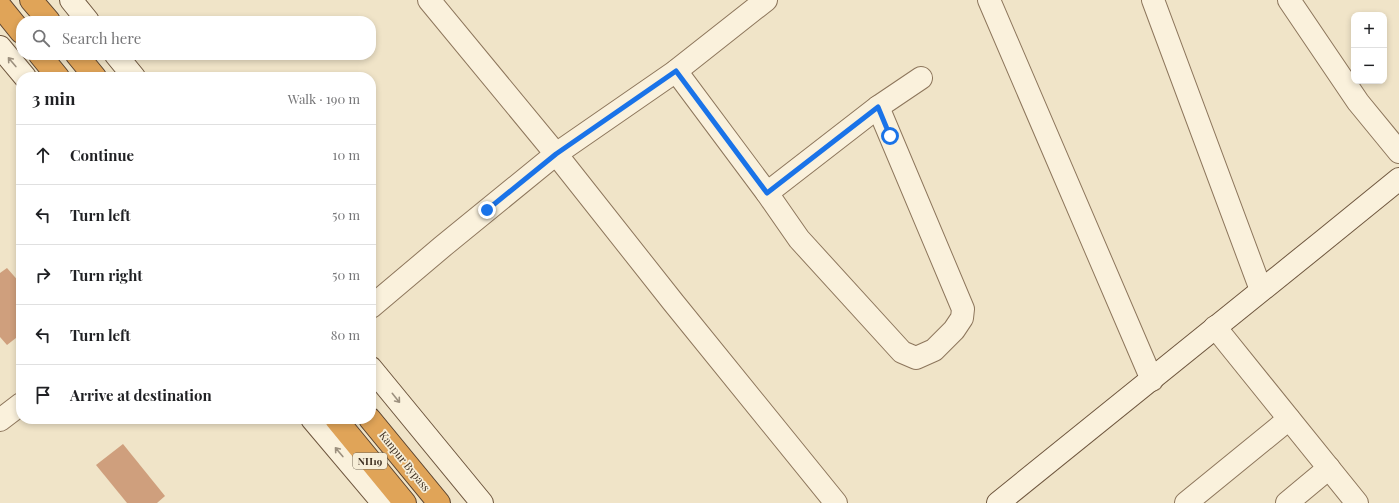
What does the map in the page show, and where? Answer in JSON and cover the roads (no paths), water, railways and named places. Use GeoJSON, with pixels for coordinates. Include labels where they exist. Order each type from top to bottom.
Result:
{"type":"FeatureCollection","features":[{"type":"Feature","properties":{"kind":"highway"},"geometry":{"type":"LineString","coordinates":[[31,0],[45,16]]}},
{"type":"Feature","properties":{"kind":"highway"},"geometry":{"type":"LineString","coordinates":[[0,6],[16,26]]}},
{"type":"Feature","properties":{"kind":"highway"},"geometry":{"type":"LineString","coordinates":[[44,60],[54,72]]}},
{"type":"Feature","properties":{"kind":"highway"},"geometry":{"type":"LineString","coordinates":[[81,60],[91,72]]}},
{"type":"Feature","properties":{"kind":"highway","name":"NH19"},"geometry":{"type":"LineString","coordinates":[[340,424],[405,503]]}},
{"type":"Feature","properties":{"kind":"highway","name":"Kanpur Bypass"},"geometry":{"type":"LineString","coordinates":[[374,424],[439,503]]}},
{"type":"Feature","properties":{"kind":"street"},"geometry":{"type":"LineString","coordinates":[[71,0],[84,16]]}},
{"type":"Feature","properties":{"kind":"street"},"geometry":{"type":"LineString","coordinates":[[376,303],[556,154],[676,71],[766,0]]}},
{"type":"Feature","properties":{"kind":"street"},"geometry":{"type":"LineString","coordinates":[[989,0],[1152,380]]}},
{"type":"Feature","properties":{"kind":"street"},"geometry":{"type":"LineString","coordinates":[[1153,0],[1261,290]]}},
{"type":"Feature","properties":{"kind":"street"},"geometry":{"type":"LineString","coordinates":[[1289,0],[1358,102],[1399,152]]}},
{"type":"Feature","properties":{"kind":"street"},"geometry":{"type":"LineString","coordinates":[[439,3],[673,302],[836,503]]}},
{"type":"Feature","properties":{"kind":"street"},"geometry":{"type":"LineString","coordinates":[[0,47],[21,72]]}},
{"type":"Feature","properties":{"kind":"street"},"geometry":{"type":"LineString","coordinates":[[120,60],[130,72]]}},
{"type":"Feature","properties":{"kind":"street"},"geometry":{"type":"LineString","coordinates":[[676,71],[767,193],[799,239],[902,352],[916,358],[934,350],[954,330],[962,318],[964,309],[878,107]]}},
{"type":"Feature","properties":{"kind":"street"},"geometry":{"type":"LineString","coordinates":[[767,193],[878,107],[921,78]]}},
{"type":"Feature","properties":{"kind":"street"},"geometry":{"type":"LineString","coordinates":[[998,503],[1399,179]]}},
{"type":"Feature","properties":{"kind":"street"},"geometry":{"type":"LineString","coordinates":[[1215,327],[1357,503]]}},
{"type":"Feature","properties":{"kind":"street"},"geometry":{"type":"LineString","coordinates":[[376,374],[482,503]]}},
{"type":"Feature","properties":{"kind":"street"},"geometry":{"type":"LineString","coordinates":[[0,420],[16,408]]}},
{"type":"Feature","properties":{"kind":"street"},"geometry":{"type":"LineString","coordinates":[[1186,503],[1289,419]]}},
{"type":"Feature","properties":{"kind":"street"},"geometry":{"type":"LineString","coordinates":[[316,424],[383,503]]}},
{"type":"Feature","properties":{"kind":"street"},"geometry":{"type":"LineString","coordinates":[[1287,503],[1329,468]]}}]}
